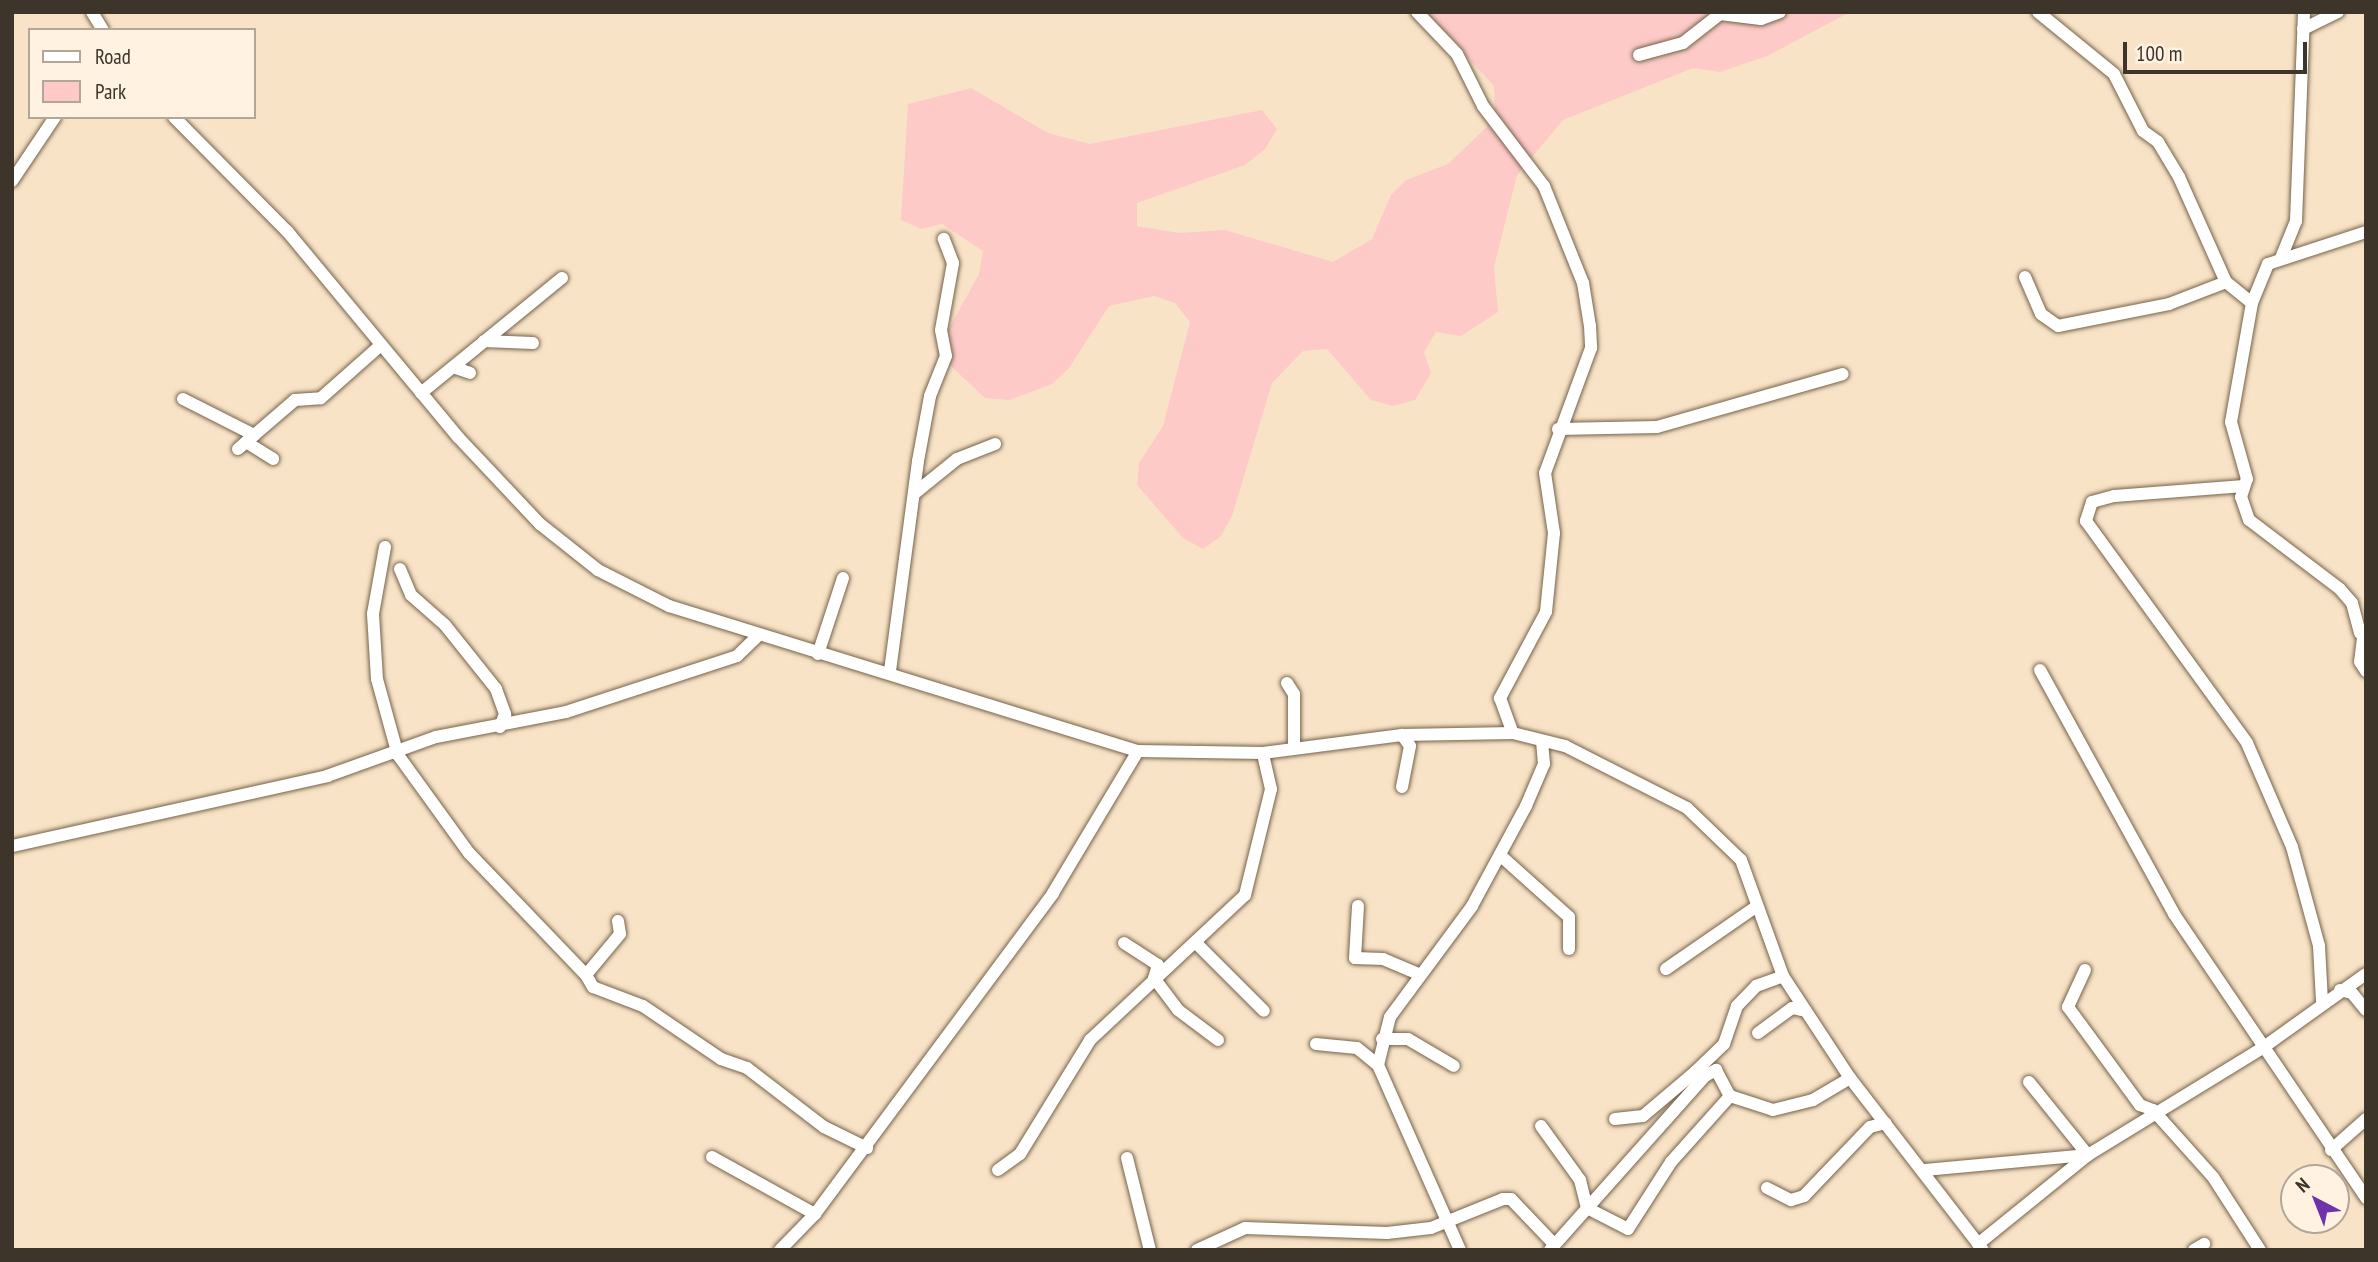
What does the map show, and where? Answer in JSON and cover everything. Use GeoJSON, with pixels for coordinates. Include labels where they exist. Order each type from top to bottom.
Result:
{"type":"FeatureCollection","features":[{"type":"Feature","properties":{"kind":"street"},"geometry":{"type":"LineString","coordinates":[[92,12],[102,28]]}},
{"type":"Feature","properties":{"kind":"street"},"geometry":{"type":"LineString","coordinates":[[1417,12],[1457,54],[1483,106],[1544,186],[1583,283],[1591,348],[1558,429],[1545,473],[1554,533],[1546,612],[1500,698],[1513,733]]}},
{"type":"Feature","properties":{"kind":"street"},"geometry":{"type":"LineString","coordinates":[[1639,55],[1683,43],[1720,14],[1761,19],[1780,12]]}},
{"type":"Feature","properties":{"kind":"street"},"geometry":{"type":"LineString","coordinates":[[2038,12],[2114,74],[2131,98],[2143,131],[2158,142],[2179,177],[2226,282],[2252,303]]}},
{"type":"Feature","properties":{"kind":"street"},"geometry":{"type":"LineString","coordinates":[[2281,258],[2296,221],[2304,12]]}},
{"type":"Feature","properties":{"kind":"street"},"geometry":{"type":"LineString","coordinates":[[2303,29],[2338,12]]}},
{"type":"Feature","properties":{"kind":"street"},"geometry":{"type":"LineString","coordinates":[[12,181],[54,119]]}},
{"type":"Feature","properties":{"kind":"street"},"geometry":{"type":"LineString","coordinates":[[176,119],[287,232],[421,393],[540,524],[598,570],[668,606],[818,654],[890,671],[1138,751],[1263,753],[1294,747],[1402,736],[1513,733],[1542,741],[1641,781],[1687,808],[1741,860],[1783,976],[1850,1078],[1925,1170],[1980,1247],[2088,1155],[2153,1110],[2264,1047],[2322,1001],[2366,974]]}},
{"type":"Feature","properties":{"kind":"street"},"geometry":{"type":"LineString","coordinates":[[2366,232],[2268,264],[2252,303],[2231,422],[2249,520],[2340,589],[2352,603],[2363,631],[2366,671]]}},
{"type":"Feature","properties":{"kind":"street"},"geometry":{"type":"LineString","coordinates":[[890,671],[930,396],[946,356],[941,330],[953,263],[944,239]]}},
{"type":"Feature","properties":{"kind":"street"},"geometry":{"type":"LineString","coordinates":[[2025,277],[2041,314],[2058,326],[2169,304],[2226,282]]}},
{"type":"Feature","properties":{"kind":"street"},"geometry":{"type":"LineString","coordinates":[[421,393],[562,278]]}},
{"type":"Feature","properties":{"kind":"street"},"geometry":{"type":"LineString","coordinates":[[484,341],[533,343]]}},
{"type":"Feature","properties":{"kind":"street"},"geometry":{"type":"LineString","coordinates":[[246,442],[295,400],[321,398],[381,345]]}},
{"type":"Feature","properties":{"kind":"street"},"geometry":{"type":"LineString","coordinates":[[453,367],[470,373]]}},
{"type":"Feature","properties":{"kind":"street"},"geometry":{"type":"LineString","coordinates":[[1558,429],[1657,427],[1843,374]]}},
{"type":"Feature","properties":{"kind":"street"},"geometry":{"type":"LineString","coordinates":[[183,399],[273,459]]}},
{"type":"Feature","properties":{"kind":"street"},"geometry":{"type":"LineString","coordinates":[[915,493],[957,459],[995,444]]}},
{"type":"Feature","properties":{"kind":"street"},"geometry":{"type":"LineString","coordinates":[[2244,486],[2114,496],[2092,502],[2086,521],[2247,743],[2292,847],[2319,946],[2322,1001]]}},
{"type":"Feature","properties":{"kind":"street"},"geometry":{"type":"LineString","coordinates":[[385,547],[373,614],[377,678],[398,755],[469,853],[586,975],[593,987],[643,1006],[721,1059],[747,1068],[824,1127],[867,1148]]}},
{"type":"Feature","properties":{"kind":"street"},"geometry":{"type":"LineString","coordinates":[[400,569],[411,595],[444,625],[496,689],[505,714],[500,727]]}},
{"type":"Feature","properties":{"kind":"street"},"geometry":{"type":"LineString","coordinates":[[818,654],[843,578]]}},
{"type":"Feature","properties":{"kind":"street"},"geometry":{"type":"LineString","coordinates":[[12,846],[398,755],[436,737],[500,727],[737,656],[759,635]]}},
{"type":"Feature","properties":{"kind":"street"},"geometry":{"type":"LineString","coordinates":[[2040,670],[2174,915],[2366,1198]]}},
{"type":"Feature","properties":{"kind":"street"},"geometry":{"type":"LineString","coordinates":[[1287,683],[1294,694],[1294,747]]}},
{"type":"Feature","properties":{"kind":"street"},"geometry":{"type":"LineString","coordinates":[[1402,736],[1410,746],[1402,787]]}},
{"type":"Feature","properties":{"kind":"street"},"geometry":{"type":"LineString","coordinates":[[1378,1065],[1382,1038],[1416,973],[1472,906],[1501,856],[1539,780],[1542,741]]}},
{"type":"Feature","properties":{"kind":"street"},"geometry":{"type":"LineString","coordinates":[[780,1250],[816,1214],[867,1148],[1054,893],[1138,751]]}},
{"type":"Feature","properties":{"kind":"street"},"geometry":{"type":"LineString","coordinates":[[998,1170],[1020,1154],[1090,1040],[1154,978],[1198,945],[1245,895],[1271,789],[1263,753]]}},
{"type":"Feature","properties":{"kind":"street"},"geometry":{"type":"LineString","coordinates":[[1501,856],[1569,917],[1574,930],[1569,949]]}},
{"type":"Feature","properties":{"kind":"street"},"geometry":{"type":"LineString","coordinates":[[1358,906],[1355,958],[1383,959],[1416,973]]}},
{"type":"Feature","properties":{"kind":"street"},"geometry":{"type":"LineString","coordinates":[[1666,969],[1757,906]]}},
{"type":"Feature","properties":{"kind":"street"},"geometry":{"type":"LineString","coordinates":[[586,975],[620,934],[618,921]]}},
{"type":"Feature","properties":{"kind":"street"},"geometry":{"type":"LineString","coordinates":[[1124,943],[1158,965],[1154,978]]}},
{"type":"Feature","properties":{"kind":"street"},"geometry":{"type":"LineString","coordinates":[[1198,945],[1264,1011]]}},
{"type":"Feature","properties":{"kind":"street"},"geometry":{"type":"LineString","coordinates":[[2085,970],[2068,1007],[2140,1105],[2153,1110],[2213,1177],[2260,1250]]}},
{"type":"Feature","properties":{"kind":"street"},"geometry":{"type":"LineString","coordinates":[[1615,1119],[1643,1116],[1695,1072],[1724,1044],[1737,1006],[1756,986],[1783,976]]}},
{"type":"Feature","properties":{"kind":"street"},"geometry":{"type":"LineString","coordinates":[[1154,978],[1178,1010],[1218,1040]]}},
{"type":"Feature","properties":{"kind":"street"},"geometry":{"type":"LineString","coordinates":[[2340,990],[2352,993],[2366,1010]]}},
{"type":"Feature","properties":{"kind":"street"},"geometry":{"type":"LineString","coordinates":[[1758,1033],[1792,1008],[1806,1011]]}},
{"type":"Feature","properties":{"kind":"street"},"geometry":{"type":"LineString","coordinates":[[1382,1038],[1408,1039],[1454,1066]]}},
{"type":"Feature","properties":{"kind":"street"},"geometry":{"type":"LineString","coordinates":[[1316,1044],[1357,1048],[1378,1065],[1409,1124],[1444,1224],[1460,1250]]}},
{"type":"Feature","properties":{"kind":"street"},"geometry":{"type":"LineString","coordinates":[[1197,1250],[1245,1228],[1387,1233],[1444,1224],[1493,1200],[1511,1199],[1552,1247],[1704,1076],[1716,1070],[1730,1096],[1773,1110],[1813,1100],[1850,1078]]}},
{"type":"Feature","properties":{"kind":"street"},"geometry":{"type":"LineString","coordinates":[[2029,1082],[2088,1155]]}},
{"type":"Feature","properties":{"kind":"street"},"geometry":{"type":"LineString","coordinates":[[1541,1126],[1580,1180],[1587,1208],[1628,1229],[1671,1162],[1730,1096]]}},
{"type":"Feature","properties":{"kind":"street"},"geometry":{"type":"LineString","coordinates":[[2331,1150],[2366,1119]]}},
{"type":"Feature","properties":{"kind":"street"},"geometry":{"type":"LineString","coordinates":[[1767,1188],[1791,1200],[1804,1196],[1870,1127],[1885,1123]]}},
{"type":"Feature","properties":{"kind":"street"},"geometry":{"type":"LineString","coordinates":[[1925,1170],[2088,1155]]}},
{"type":"Feature","properties":{"kind":"street"},"geometry":{"type":"LineString","coordinates":[[712,1157],[816,1214]]}},
{"type":"Feature","properties":{"kind":"street"},"geometry":{"type":"LineString","coordinates":[[1127,1158],[1150,1250]]}},
{"type":"Feature","properties":{"kind":"green space"},"geometry":{"type":"Polygon","coordinates":[[[1425,12],[1850,12],[1767,56],[1720,72],[1693,68],[1563,120],[1517,175],[1494,267],[1498,312],[1461,336],[1436,332],[1424,352],[1431,373],[1415,400],[1393,406],[1371,400],[1327,349],[1303,351],[1272,383],[1232,516],[1221,536],[1203,549],[1183,538],[1137,485],[1139,463],[1163,426],[1190,322],[1175,303],[1154,296],[1109,306],[1069,368],[1052,384],[1009,400],[985,398],[936,352],[979,274],[983,251],[942,224],[921,229],[901,220],[908,104],[971,88],[1048,133],[1090,144],[1262,110],[1277,129],[1265,149],[1245,165],[1137,203],[1137,226],[1179,233],[1225,230],[1333,262],[1372,239],[1391,195],[1406,180],[1448,164],[1495,119],[1494,86],[1425,12]]]}}]}
